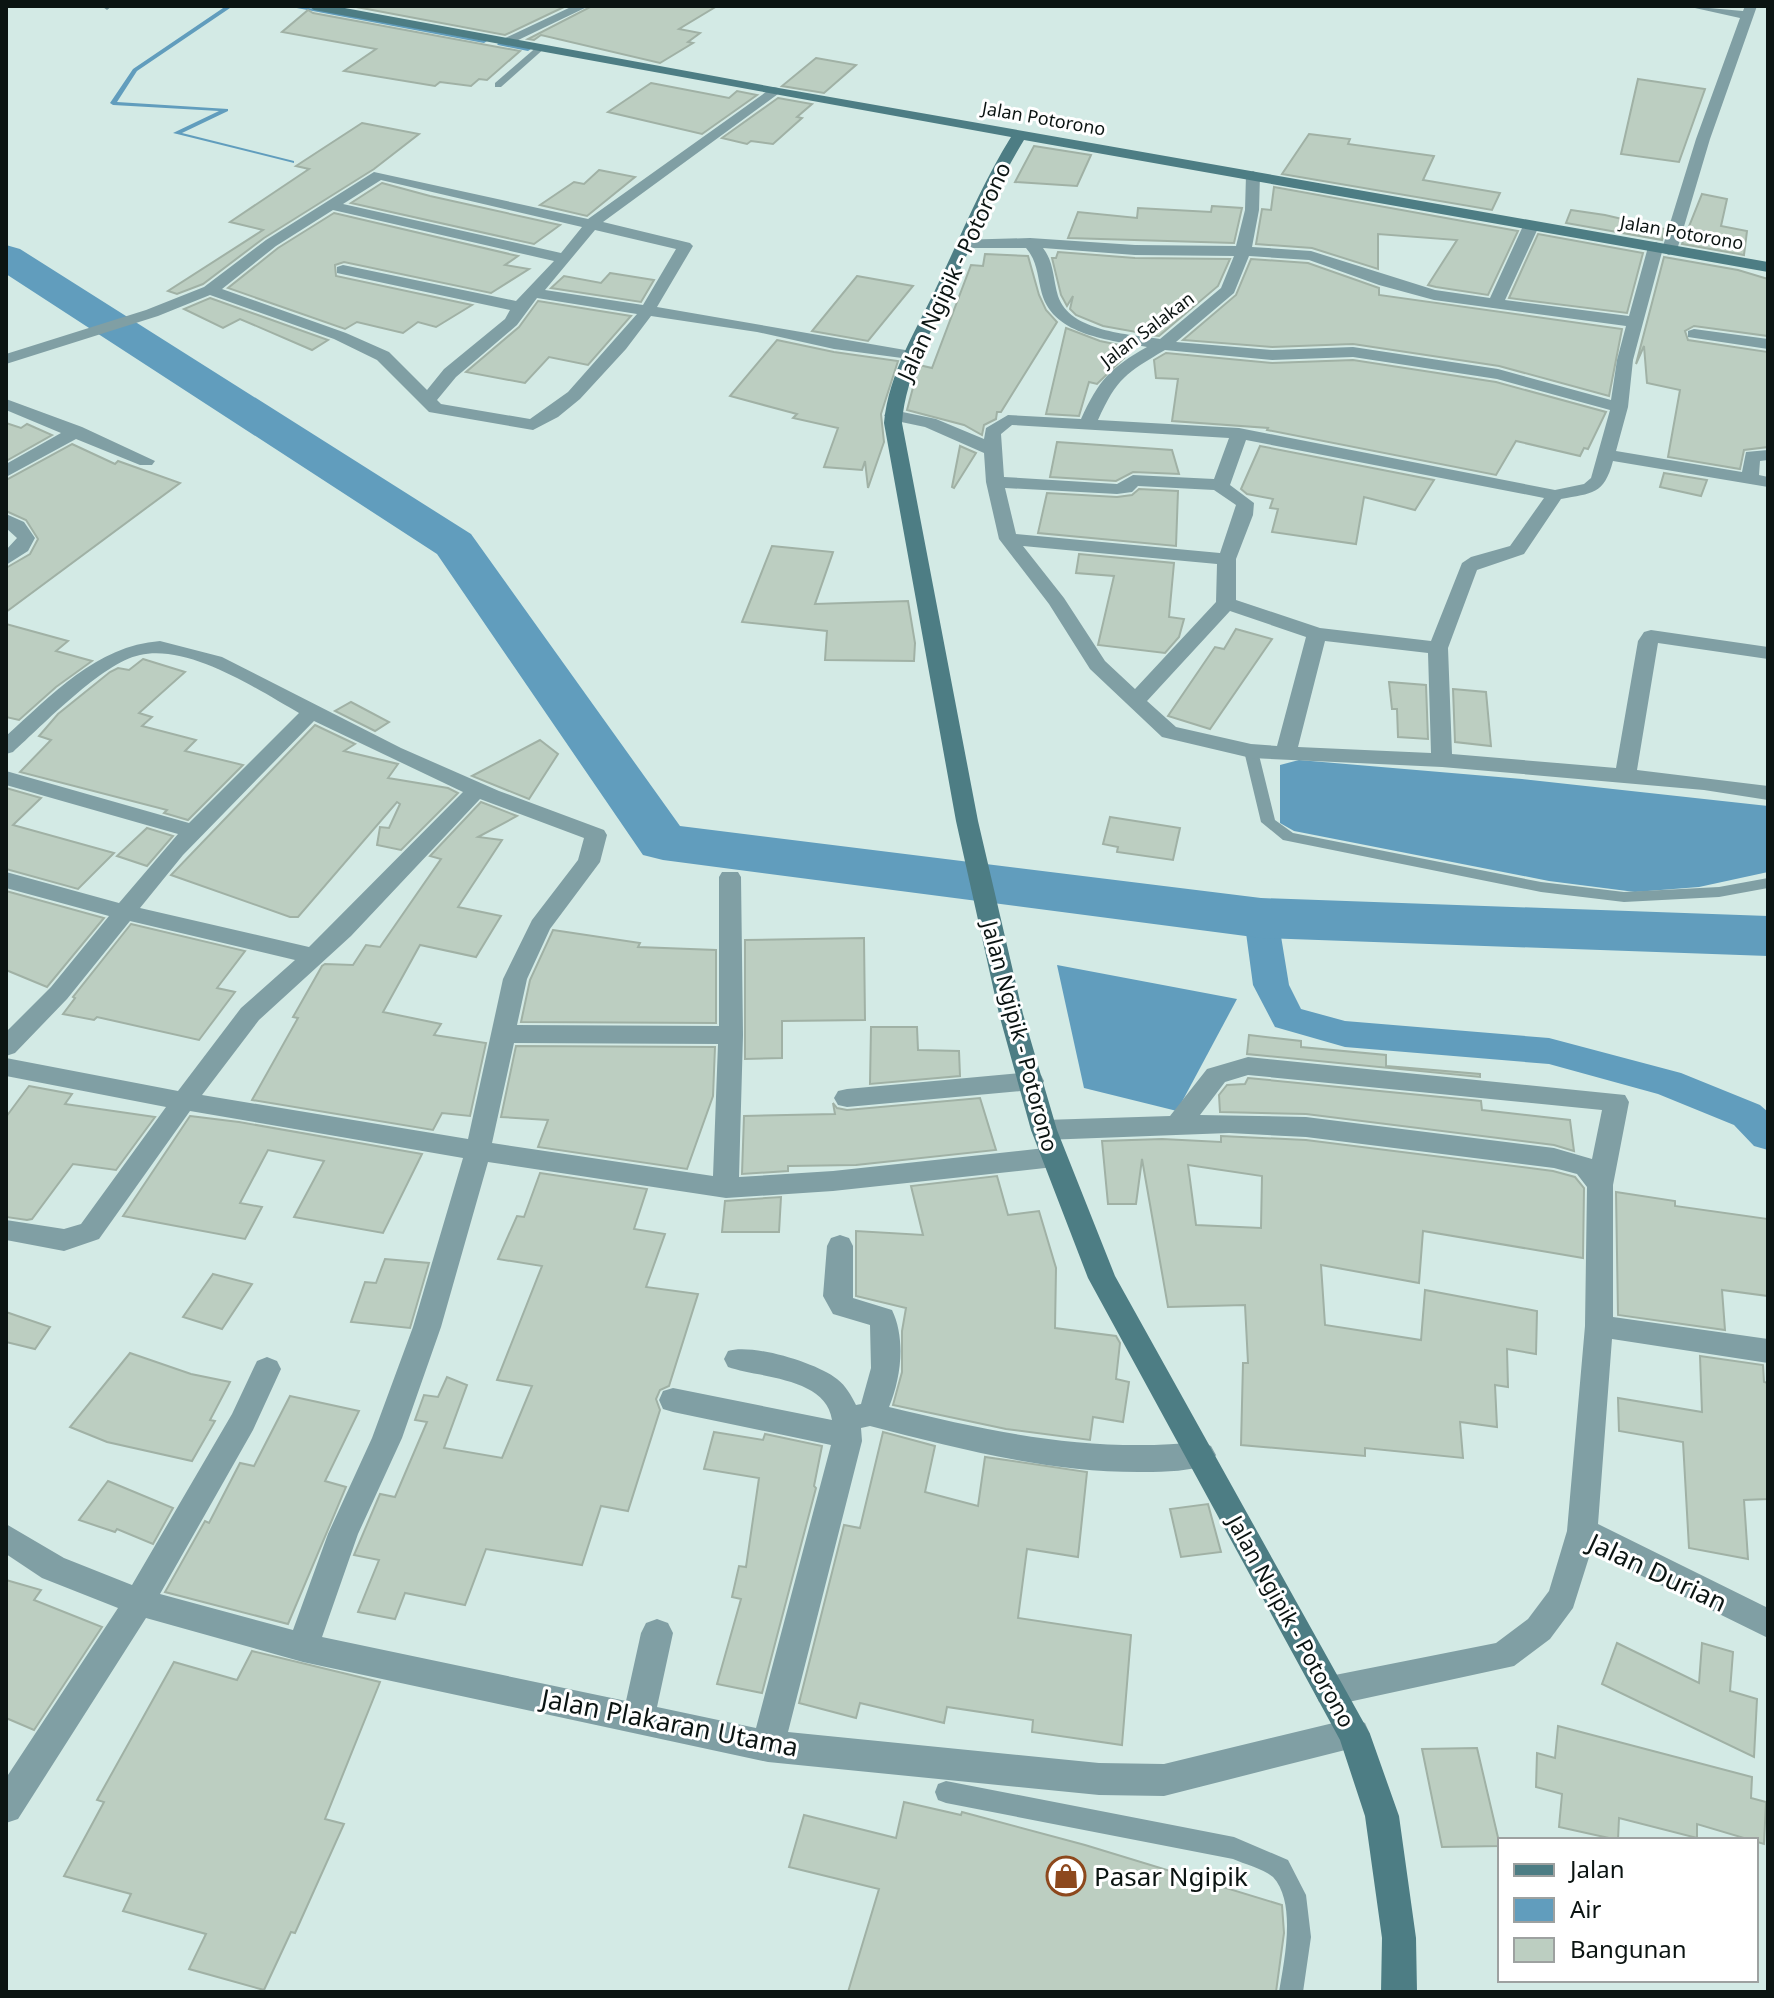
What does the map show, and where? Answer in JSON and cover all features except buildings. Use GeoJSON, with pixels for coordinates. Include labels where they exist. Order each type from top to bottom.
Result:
{"type":"FeatureCollection","features":[{"type":"Feature","properties":{"kind":"street","name":"Jalan Potorono"},"geometry":{"type":"LineString","coordinates":[[314,6],[773,91],[1768,267]]}},
{"type":"Feature","properties":{"kind":"street"},"geometry":{"type":"LineString","coordinates":[[507,40],[583,6]]}},
{"type":"Feature","properties":{"kind":"street"},"geometry":{"type":"LineString","coordinates":[[1692,6],[1748,10],[1636,322],[1606,455],[1599,480],[1590,488],[1555,495],[1239,433],[1008,420],[992,432],[991,449],[1008,539],[1057,602],[1097,665],[1169,732],[1251,751],[1442,760],[1625,776],[1768,793]]}},
{"type":"Feature","properties":{"kind":"street"},"geometry":{"type":"LineString","coordinates":[[427,401],[450,373],[511,322],[520,307],[565,259],[592,223],[773,91]]}},
{"type":"Feature","properties":{"kind":"street","name":"Jalan Ngipik - Potorono"},"geometry":{"type":"LineString","coordinates":[[1020,134],[963,243],[911,356],[893,415],[967,821],[1011,1014],[1049,1144],[1102,1278],[1354,1734],[1382,1816],[1399,1938],[1399,1992]]}},
{"type":"Feature","properties":{"kind":"street"},"geometry":{"type":"LineString","coordinates":[[6,359],[144,316],[210,290],[271,243],[379,175],[685,246],[678,263],[606,363],[545,420],[533,425],[435,408],[383,356],[340,336],[210,290]]}},
{"type":"Feature","properties":{"kind":"street","name":"Jalan Salakan"},"geometry":{"type":"LineString","coordinates":[[1087,425],[1104,388],[1121,369],[1163,345],[1228,290],[1243,251],[1252,210],[1253,175]]}},
{"type":"Feature","properties":{"kind":"street"},"geometry":{"type":"LineString","coordinates":[[329,205],[565,259]]}},
{"type":"Feature","properties":{"kind":"street"},"geometry":{"type":"LineString","coordinates":[[1495,303],[1531,226]]}},
{"type":"Feature","properties":{"kind":"street"},"geometry":{"type":"LineString","coordinates":[[963,243],[1093,245],[1135,250],[1243,251],[1311,256],[1434,295],[1636,322]]}},
{"type":"Feature","properties":{"kind":"street"},"geometry":{"type":"LineString","coordinates":[[1030,243],[1042,257],[1050,295],[1065,317],[1102,334],[1163,345],[1272,355],[1368,354],[1498,374],[1619,407]]}},
{"type":"Feature","properties":{"kind":"street"},"geometry":{"type":"LineString","coordinates":[[343,270],[520,307]]}},
{"type":"Feature","properties":{"kind":"street"},"geometry":{"type":"LineString","coordinates":[[533,293],[646,309],[911,356]]}},
{"type":"Feature","properties":{"kind":"street"},"geometry":{"type":"LineString","coordinates":[[1694,334],[1768,344]]}},
{"type":"Feature","properties":{"kind":"street"},"geometry":{"type":"LineString","coordinates":[[398,371],[450,373]]}},
{"type":"Feature","properties":{"kind":"street"},"geometry":{"type":"LineString","coordinates":[[6,404],[146,461]]}},
{"type":"Feature","properties":{"kind":"street"},"geometry":{"type":"LineString","coordinates":[[893,415],[943,428],[991,449]]}},
{"type":"Feature","properties":{"kind":"street"},"geometry":{"type":"LineString","coordinates":[[6,472],[76,431]]}},
{"type":"Feature","properties":{"kind":"street"},"geometry":{"type":"LineString","coordinates":[[1221,485],[1239,433]]}},
{"type":"Feature","properties":{"kind":"street"},"geometry":{"type":"LineString","coordinates":[[1606,455],[1759,481],[1752,456],[1768,455]]}},
{"type":"Feature","properties":{"kind":"street"},"geometry":{"type":"LineString","coordinates":[[995,482],[1117,489],[1126,488],[1133,480],[1221,485],[1246,507],[1227,559],[1226,603],[1135,702]]}},
{"type":"Feature","properties":{"kind":"street"},"geometry":{"type":"LineString","coordinates":[[1442,760],[1438,648],[1469,567],[1478,561],[1517,550],[1555,495]]}},
{"type":"Feature","properties":{"kind":"street"},"geometry":{"type":"LineString","coordinates":[[6,520],[17,526],[26,538],[21,547],[6,559]]}},
{"type":"Feature","properties":{"kind":"street"},"geometry":{"type":"LineString","coordinates":[[1008,539],[1227,559]]}},
{"type":"Feature","properties":{"kind":"street"},"geometry":{"type":"LineString","coordinates":[[1226,603],[1317,634],[1438,648]]}},
{"type":"Feature","properties":{"kind":"street"},"geometry":{"type":"LineString","coordinates":[[1286,751],[1317,634]]}},
{"type":"Feature","properties":{"kind":"street"},"geometry":{"type":"LineString","coordinates":[[1625,776],[1651,636],[1768,653]]}},
{"type":"Feature","properties":{"kind":"street"},"geometry":{"type":"LineString","coordinates":[[6,747],[113,660],[137,649],[167,649],[247,676],[343,729],[477,790],[596,835],[589,862],[540,926],[515,979],[478,1151],[427,1327],[387,1438],[343,1534],[303,1647]]}},
{"type":"Feature","properties":{"kind":"street"},"geometry":{"type":"LineString","coordinates":[[6,1047],[59,993],[193,831],[312,711]]}},
{"type":"Feature","properties":{"kind":"street"},"geometry":{"type":"LineString","coordinates":[[6,778],[193,831]]}},
{"type":"Feature","properties":{"kind":"street"},"geometry":{"type":"LineString","coordinates":[[6,1230],[64,1240],[90,1232],[250,1014],[398,875],[477,790]]}},
{"type":"Feature","properties":{"kind":"street"},"geometry":{"type":"LineString","coordinates":[[726,1188],[731,1035],[730,877]]}},
{"type":"Feature","properties":{"kind":"street"},"geometry":{"type":"LineString","coordinates":[[6,880],[126,913],[313,956]]}},
{"type":"Feature","properties":{"kind":"street"},"geometry":{"type":"LineString","coordinates":[[502,1034],[731,1035]]}},
{"type":"Feature","properties":{"kind":"street"},"geometry":{"type":"LineString","coordinates":[[1179,1123],[1216,1075],[1248,1066],[1616,1102],[1600,1185],[1599,1326],[1582,1531]]}},
{"type":"Feature","properties":{"kind":"street"},"geometry":{"type":"LineString","coordinates":[[6,1067],[478,1151],[726,1188],[833,1181],[1179,1123],[1306,1127],[1554,1158],[1586,1167],[1600,1185]]}},
{"type":"Feature","properties":{"kind":"street"},"geometry":{"type":"LineString","coordinates":[[847,1098],[1032,1081]]}},
{"type":"Feature","properties":{"kind":"street"},"geometry":{"type":"LineString","coordinates":[[768,1746],[847,1441],[854,1422],[881,1400],[885,1333],[882,1318],[843,1306],[837,1296],[840,1246]]}},
{"type":"Feature","properties":{"kind":"street"},"geometry":{"type":"LineString","coordinates":[[1599,1326],[1768,1351]]}},
{"type":"Feature","properties":{"kind":"street"},"geometry":{"type":"LineString","coordinates":[[738,1359],[805,1374],[832,1391],[854,1422]]}},
{"type":"Feature","properties":{"kind":"street"},"geometry":{"type":"LineString","coordinates":[[6,1807],[139,1602],[243,1421],[267,1369]]}},
{"type":"Feature","properties":{"kind":"street"},"geometry":{"type":"LineString","coordinates":[[673,1400],[854,1422],[1018,1451],[1084,1459],[1201,1455]]}},
{"type":"Feature","properties":{"kind":"street","name":"Jalan Durian"},"geometry":{"type":"LineString","coordinates":[[1330,1691],[1503,1656],[1539,1629],[1562,1598],[1582,1531],[1768,1624]]}},
{"type":"Feature","properties":{"kind":"street","name":"Jalan Plakaran Utama"},"geometry":{"type":"LineString","coordinates":[[6,1537],[53,1568],[139,1602],[303,1647],[639,1716],[768,1746],[1099,1779],[1164,1780],[1354,1734]]}},
{"type":"Feature","properties":{"kind":"street"},"geometry":{"type":"LineString","coordinates":[[639,1716],[657,1633]]}},
{"type":"Feature","properties":{"kind":"lane"},"geometry":{"type":"LineString","coordinates":[[498,85],[542,47]]}},
{"type":"Feature","properties":{"kind":"lane"},"geometry":{"type":"LineString","coordinates":[[1251,751],[1268,822],[1288,837],[1541,887],[1624,897],[1719,892],[1768,883]]}},
{"type":"Feature","properties":{"kind":"lane"},"geometry":{"type":"LineString","coordinates":[[946,1792],[1234,1848],[1280,1868],[1295,1895],[1299,1937],[1291,1992]]}},
{"type":"Feature","properties":{"kind":"water"},"geometry":{"type":"Polygon","coordinates":[[[1299,760],[1522,779],[1768,806],[1768,872],[1699,887],[1635,892],[1549,881],[1294,831],[1280,823],[1280,765],[1299,760]]]}},
{"type":"Feature","properties":{"kind":"water"},"geometry":{"type":"Polygon","coordinates":[[[1057,965],[1237,999],[1177,1111],[1084,1088],[1057,965]]]}},
{"type":"Feature","properties":{"kind":"waterway"},"geometry":{"type":"LineString","coordinates":[[230,6],[135,70],[113,103],[226,110],[176,133],[292,162]]}},
{"type":"Feature","properties":{"kind":"waterway"},"geometry":{"type":"LineString","coordinates":[[289,6],[484,41]]}},
{"type":"Feature","properties":{"kind":"waterway"},"geometry":{"type":"LineString","coordinates":[[500,44],[528,49]]}},
{"type":"Feature","properties":{"kind":"waterway"},"geometry":{"type":"LineString","coordinates":[[6,257],[454,544],[663,842],[1261,918],[1768,936]]}},
{"type":"Feature","properties":{"kind":"waterway"},"geometry":{"type":"LineString","coordinates":[[1261,918],[1271,985],[1288,1018],[1345,1034],[1549,1051],[1668,1083],[1747,1115],[1768,1136]]}},
{"type":"Feature","properties":{"kind":"place","name":"Pasar Ngipik"},"geometry":{"type":"Point","coordinates":[1066,1876]}}]}
